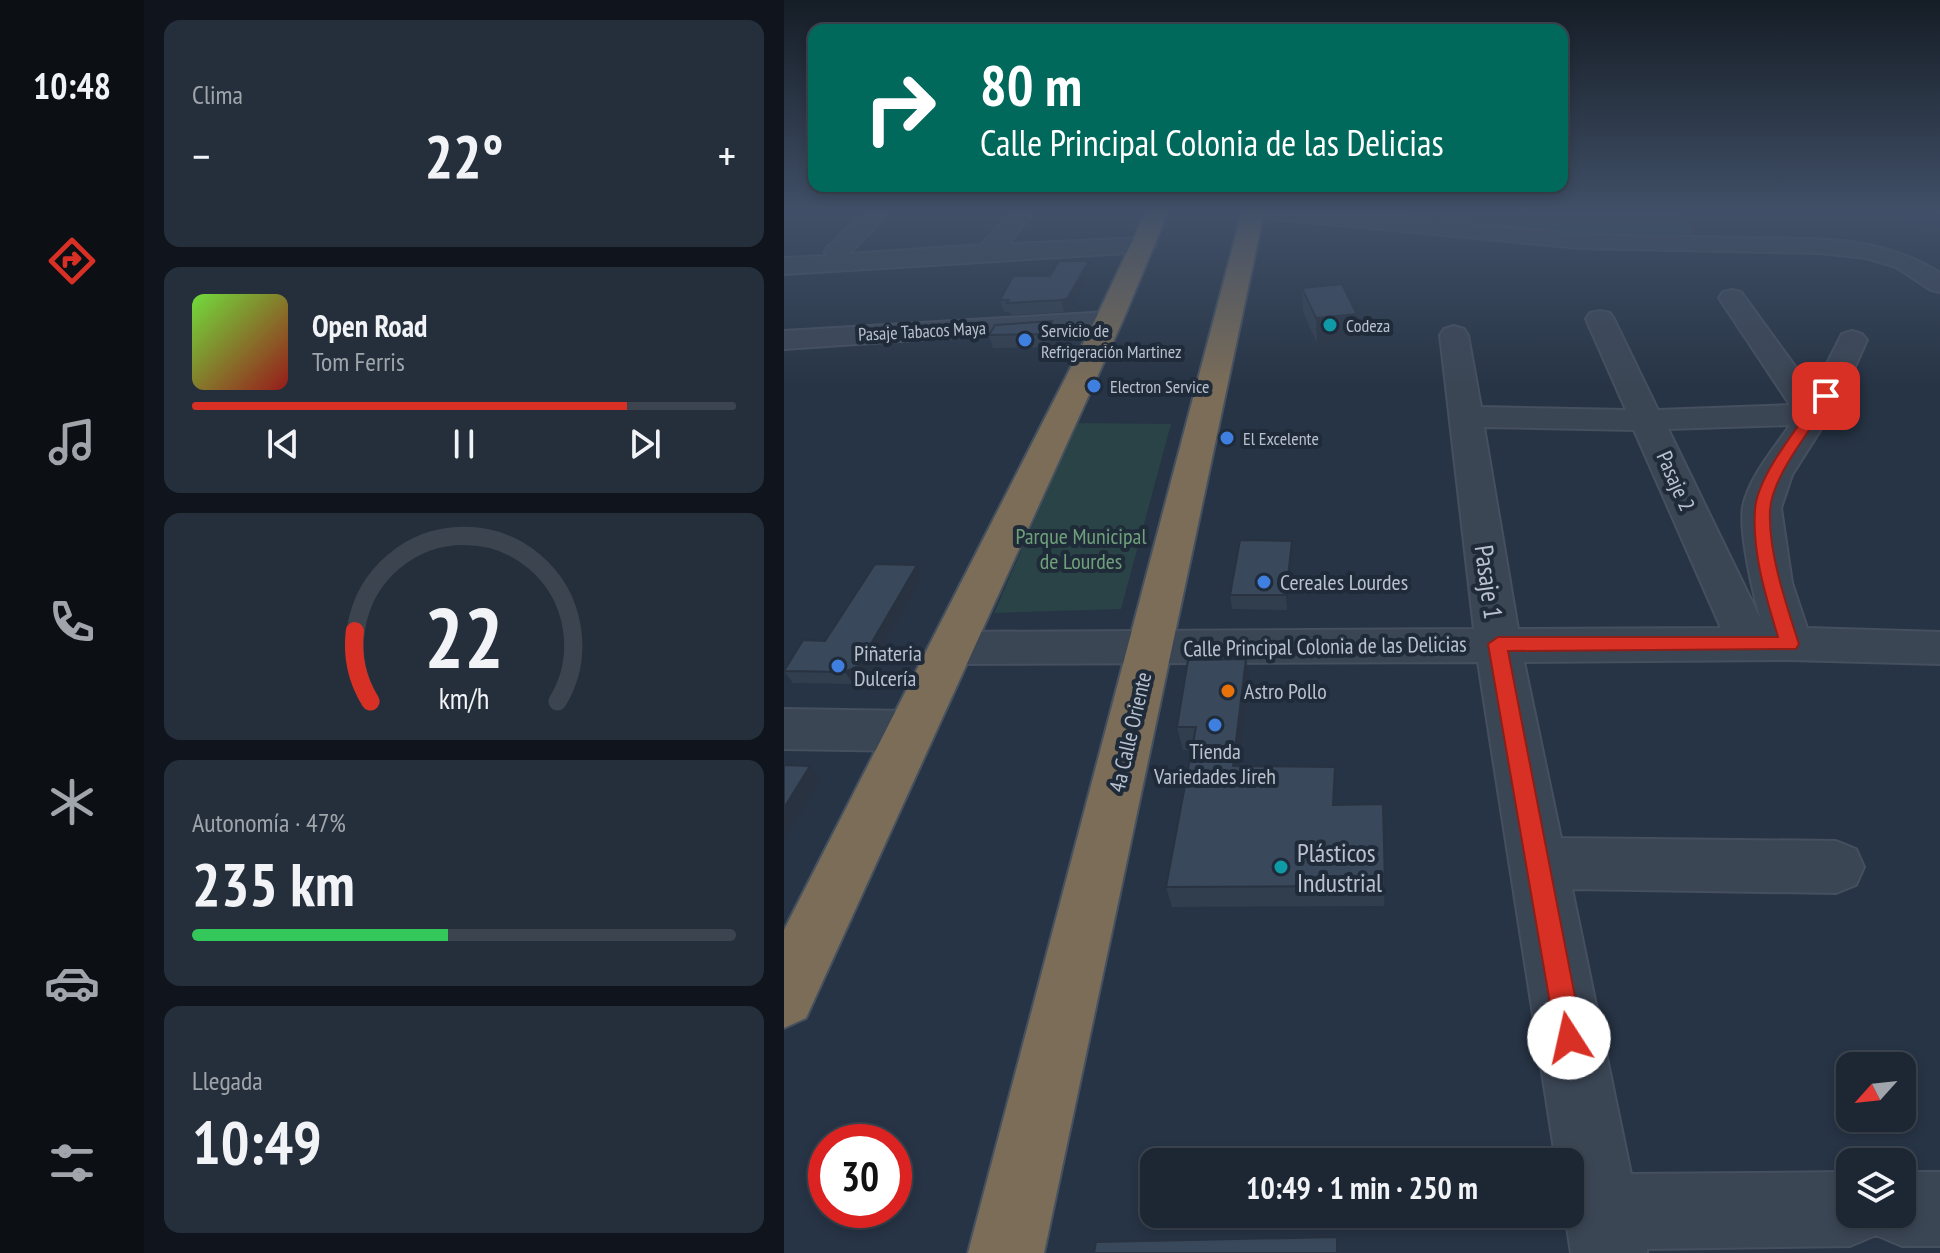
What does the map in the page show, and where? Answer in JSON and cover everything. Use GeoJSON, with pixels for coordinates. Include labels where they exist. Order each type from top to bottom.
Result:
{"type":"FeatureCollection","features":[{"type":"Feature","properties":{"kind":"highway"},"geometry":{"type":"LineString","coordinates":[[784,996],[1132,270]]}},
{"type":"Feature","properties":{"kind":"highway","name":"4a Calle Oriente"},"geometry":{"type":"LineString","coordinates":[[1006,1253],[1239,270]]}},
{"type":"Feature","properties":{"kind":"street"},"geometry":{"type":"LineString","coordinates":[[1918,270],[1940,284]]}},
{"type":"Feature","properties":{"kind":"street"},"geometry":{"type":"LineString","coordinates":[[1732,298],[1813,414]]}},
{"type":"Feature","properties":{"kind":"street","name":"Pasaje 2"},"geometry":{"type":"LineString","coordinates":[[1600,319],[1649,420],[1770,644]]}},
{"type":"Feature","properties":{"kind":"street","name":"Pasaje Tabacos Maya"},"geometry":{"type":"LineString","coordinates":[[784,340],[1109,320]]}},
{"type":"Feature","properties":{"kind":"street","name":"Pasaje 1"},"geometry":{"type":"LineString","coordinates":[[1454,335],[1498,644],[1605,1232]]}},
{"type":"Feature","properties":{"kind":"street"},"geometry":{"type":"LineString","coordinates":[[1770,644],[1771,583],[1762,508],[1774,475],[1826,396],[1852,340]]}},
{"type":"Feature","properties":{"kind":"street"},"geometry":{"type":"LineString","coordinates":[[1467,417],[1649,420],[1813,414]]}},
{"type":"Feature","properties":{"kind":"street","name":"Calle Principal Colonia de las Delicias"},"geometry":{"type":"LineString","coordinates":[[951,648],[1498,644],[1770,644],[1940,648]]}},
{"type":"Feature","properties":{"kind":"street"},"geometry":{"type":"LineString","coordinates":[[784,729],[910,731]]}},
{"type":"Feature","properties":{"kind":"street"},"geometry":{"type":"LineString","coordinates":[[1538,863],[1836,867]]}},
{"type":"Feature","properties":{"kind":"street"},"geometry":{"type":"LineString","coordinates":[[1916,1209],[1940,1209]]}},
{"type":"Feature","properties":{"kind":"street"},"geometry":{"type":"LineString","coordinates":[[1605,1232],[1836,1210]]}},
{"type":"Feature","properties":{"kind":"green space","name":"Parque Municipal de Lourdes"},"geometry":{"type":"Polygon","coordinates":[[[1077,423],[1171,424],[1121,609],[994,613],[1077,423]]]}},
{"type":"Feature","properties":{"kind":"building"},"geometry":{"type":"Polygon","coordinates":[[[1053,270],[1084,270],[1067,299],[1007,303],[1009,300],[1000,300],[1013,276],[1050,276],[1053,270]]]}},
{"type":"Feature","properties":{"kind":"building"},"geometry":{"type":"Polygon","coordinates":[[[1342,284],[1357,314],[1316,318],[1302,288],[1342,284]]]}},
{"type":"Feature","properties":{"kind":"building"},"geometry":{"type":"Polygon","coordinates":[[[1052,321],[1046,334],[989,335],[995,325],[1052,321]]]}},
{"type":"Feature","properties":{"kind":"building","name":"Cereales Lourdes"},"geometry":{"type":"Polygon","coordinates":[[[1240,540],[1292,541],[1286,595],[1230,595],[1240,540]]]}},
{"type":"Feature","properties":{"kind":"building"},"geometry":{"type":"Polygon","coordinates":[[[875,564],[917,565],[858,666],[845,672],[784,671],[803,640],[825,641],[875,564]]]}},
{"type":"Feature","properties":{"kind":"building"},"geometry":{"type":"Polygon","coordinates":[[[1246,659],[1233,766],[1335,767],[1333,805],[1383,804],[1385,886],[1166,887],[1196,727],[1177,727],[1188,660],[1246,659]]]}},
{"type":"Feature","properties":{"kind":"building"},"geometry":{"type":"Polygon","coordinates":[[[784,765],[810,766],[784,808],[784,765]]]}},
{"type":"Feature","properties":{"kind":"building"},"geometry":{"type":"Polygon","coordinates":[[[1337,1237],[1337,1253],[1094,1253],[1096,1242],[1337,1237]]]}},
{"type":"Feature","properties":{"kind":"place","name":"Codeza"},"geometry":{"type":"Point","coordinates":[1330,325]}},
{"type":"Feature","properties":{"kind":"place","name":"Servicio de Refrigeración Martinez"},"geometry":{"type":"Point","coordinates":[1025,340]}},
{"type":"Feature","properties":{"kind":"place","name":"Electron Service"},"geometry":{"type":"Point","coordinates":[1094,386]}},
{"type":"Feature","properties":{"kind":"place","name":"El Excelente"},"geometry":{"type":"Point","coordinates":[1227,438]}},
{"type":"Feature","properties":{"kind":"place","name":"Cereales Lourdes"},"geometry":{"type":"Point","coordinates":[1264,582]}},
{"type":"Feature","properties":{"kind":"place","name":"Piñateria Dulcería"},"geometry":{"type":"Point","coordinates":[838,666]}},
{"type":"Feature","properties":{"kind":"place","name":"Astro Pollo"},"geometry":{"type":"Point","coordinates":[1228,691]}},
{"type":"Feature","properties":{"kind":"place","name":"Tienda Variedades Jireh"},"geometry":{"type":"Point","coordinates":[1215,725]}},
{"type":"Feature","properties":{"kind":"place","name":"Plásticos Industrial"},"geometry":{"type":"Point","coordinates":[1281,867]}},
{"type":"Feature","properties":{"kind":"route"},"geometry":{"type":"LineString","coordinates":[[1569,1038],[1498,644],[1790,644],[1771,583],[1762,508],[1774,475],[1826,396]]}}]}
